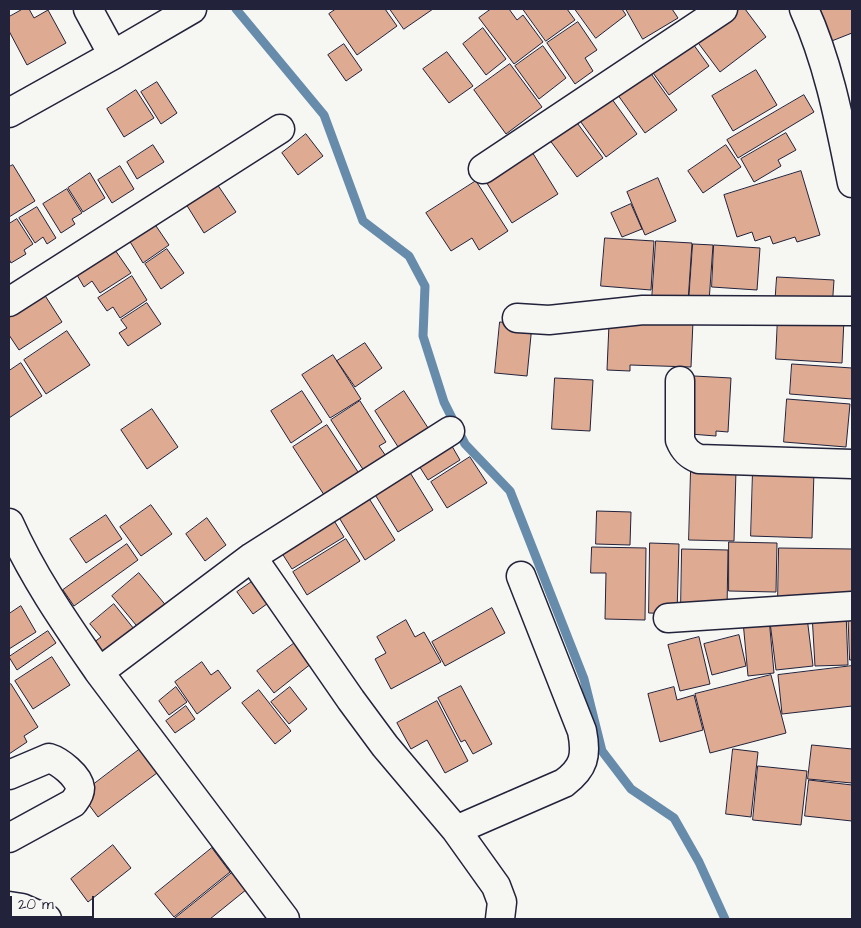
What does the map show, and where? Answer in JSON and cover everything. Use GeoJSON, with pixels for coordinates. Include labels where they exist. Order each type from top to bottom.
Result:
{"type":"FeatureCollection","features":[{"type":"Feature","properties":{"kind":"street"},"geometry":{"type":"LineString","coordinates":[[88,9],[113,56]]}},
{"type":"Feature","properties":{"kind":"street"},"geometry":{"type":"LineString","coordinates":[[483,169],[723,9]]}},
{"type":"Feature","properties":{"kind":"street"},"geometry":{"type":"LineString","coordinates":[[804,9],[844,105],[852,183]]}},
{"type":"Feature","properties":{"kind":"street"},"geometry":{"type":"LineString","coordinates":[[9,113],[113,56],[190,10]]}},
{"type":"Feature","properties":{"kind":"street"},"geometry":{"type":"LineString","coordinates":[[9,302],[280,129]]}},
{"type":"Feature","properties":{"kind":"street"},"geometry":{"type":"LineString","coordinates":[[517,318],[549,320],[643,310],[852,311]]}},
{"type":"Feature","properties":{"kind":"street"},"geometry":{"type":"LineString","coordinates":[[680,381],[680,440],[690,456],[699,459],[852,464]]}},
{"type":"Feature","properties":{"kind":"street"},"geometry":{"type":"LineString","coordinates":[[99,672],[252,557],[450,431]]}},
{"type":"Feature","properties":{"kind":"street"},"geometry":{"type":"LineString","coordinates":[[9,524],[21,551],[51,602],[99,672],[285,919]]}},
{"type":"Feature","properties":{"kind":"street"},"geometry":{"type":"LineString","coordinates":[[252,557],[385,746],[456,830],[496,886],[502,902],[500,919]]}},
{"type":"Feature","properties":{"kind":"street"},"geometry":{"type":"LineString","coordinates":[[456,830],[564,784],[574,775],[582,763],[585,749],[582,731],[521,576]]}},
{"type":"Feature","properties":{"kind":"street"},"geometry":{"type":"LineString","coordinates":[[668,618],[852,606]]}},
{"type":"Feature","properties":{"kind":"street"},"geometry":{"type":"LineString","coordinates":[[9,775],[49,758],[62,763],[78,782],[80,789],[78,797],[72,803],[9,838]]}},
{"type":"Feature","properties":{"kind":"street"},"geometry":{"type":"LineString","coordinates":[[9,906],[22,908],[47,919]]}},
{"type":"Feature","properties":{"kind":"building"},"geometry":{"type":"Polygon","coordinates":[[[23,9],[29,9],[34,18],[48,10],[66,43],[27,65],[9,31],[9,17],[23,9]]]}},
{"type":"Feature","properties":{"kind":"building"},"geometry":{"type":"Polygon","coordinates":[[[336,9],[385,9],[397,26],[357,55],[329,14],[336,9]]]}},
{"type":"Feature","properties":{"kind":"building"},"geometry":{"type":"Polygon","coordinates":[[[390,9],[433,9],[404,29],[390,9]]]}},
{"type":"Feature","properties":{"kind":"building"},"geometry":{"type":"Polygon","coordinates":[[[491,9],[509,9],[517,20],[523,15],[543,42],[514,64],[479,18],[491,9]]]}},
{"type":"Feature","properties":{"kind":"building"},"geometry":{"type":"Polygon","coordinates":[[[523,9],[567,9],[575,20],[546,41],[523,9]]]}},
{"type":"Feature","properties":{"kind":"building"},"geometry":{"type":"Polygon","coordinates":[[[575,9],[622,9],[626,15],[596,38],[575,9]]]}},
{"type":"Feature","properties":{"kind":"building"},"geometry":{"type":"Polygon","coordinates":[[[626,9],[672,9],[678,18],[643,39],[626,9]]]}},
{"type":"Feature","properties":{"kind":"building"},"geometry":{"type":"Polygon","coordinates":[[[731,9],[745,9],[766,37],[720,72],[693,36],[731,9]]]}},
{"type":"Feature","properties":{"kind":"building"},"geometry":{"type":"Polygon","coordinates":[[[811,9],[852,9],[852,33],[824,44],[811,9]]]}},
{"type":"Feature","properties":{"kind":"building"},"geometry":{"type":"Polygon","coordinates":[[[578,22],[597,50],[585,58],[593,71],[575,84],[547,43],[578,22]]]}},
{"type":"Feature","properties":{"kind":"building"},"geometry":{"type":"Polygon","coordinates":[[[483,28],[506,59],[486,75],[463,44],[483,28]]]}},
{"type":"Feature","properties":{"kind":"building"},"geometry":{"type":"Polygon","coordinates":[[[688,37],[709,66],[669,95],[648,66],[688,37]]]}},
{"type":"Feature","properties":{"kind":"building"},"geometry":{"type":"Polygon","coordinates":[[[344,44],[362,70],[346,81],[328,55],[344,44]]]}},
{"type":"Feature","properties":{"kind":"building"},"geometry":{"type":"Polygon","coordinates":[[[543,46],[566,78],[539,99],[515,66],[543,46]]]}},
{"type":"Feature","properties":{"kind":"building"},"geometry":{"type":"Polygon","coordinates":[[[447,52],[473,86],[449,103],[423,69],[447,52]]]}},
{"type":"Feature","properties":{"kind":"building"},"geometry":{"type":"Polygon","coordinates":[[[510,64],[542,107],[506,134],[474,90],[510,64]]]}},
{"type":"Feature","properties":{"kind":"building"},"geometry":{"type":"Polygon","coordinates":[[[647,68],[677,110],[645,133],[615,91],[647,68]]]}},
{"type":"Feature","properties":{"kind":"building"},"geometry":{"type":"Polygon","coordinates":[[[756,70],[777,105],[733,131],[712,96],[756,70]]]}},
{"type":"Feature","properties":{"kind":"building"},"geometry":{"type":"Polygon","coordinates":[[[157,82],[177,113],[161,124],[141,92],[157,82]]]}},
{"type":"Feature","properties":{"kind":"building"},"geometry":{"type":"Polygon","coordinates":[[[136,90],[154,118],[124,137],[107,109],[136,90]]]}},
{"type":"Feature","properties":{"kind":"building"},"geometry":{"type":"Polygon","coordinates":[[[609,95],[637,134],[606,157],[578,118],[609,95]]]}},
{"type":"Feature","properties":{"kind":"building"},"geometry":{"type":"Polygon","coordinates":[[[804,95],[814,112],[738,158],[727,140],[804,95]]]}},
{"type":"Feature","properties":{"kind":"building"},"geometry":{"type":"Polygon","coordinates":[[[575,120],[603,158],[577,177],[549,139],[575,120]]]}},
{"type":"Feature","properties":{"kind":"building"},"geometry":{"type":"Polygon","coordinates":[[[786,133],[796,150],[778,160],[781,166],[754,182],[741,159],[786,133]]]}},
{"type":"Feature","properties":{"kind":"building"},"geometry":{"type":"Polygon","coordinates":[[[306,134],[323,156],[298,175],[282,153],[306,134]]]}},
{"type":"Feature","properties":{"kind":"building"},"geometry":{"type":"Polygon","coordinates":[[[153,145],[164,162],[137,179],[127,162],[153,145]]]}},
{"type":"Feature","properties":{"kind":"building"},"geometry":{"type":"Polygon","coordinates":[[[726,145],[741,167],[703,193],[688,171],[726,145]]]}},
{"type":"Feature","properties":{"kind":"building"},"geometry":{"type":"Polygon","coordinates":[[[529,147],[558,194],[512,223],[483,177],[529,147]]]}},
{"type":"Feature","properties":{"kind":"building"},"geometry":{"type":"Polygon","coordinates":[[[13,165],[35,201],[9,217],[9,167],[13,165]]]}},
{"type":"Feature","properties":{"kind":"building"},"geometry":{"type":"Polygon","coordinates":[[[120,166],[134,189],[112,203],[98,180],[120,166]]]}},
{"type":"Feature","properties":{"kind":"building"},"geometry":{"type":"Polygon","coordinates":[[[801,171],[820,235],[797,242],[795,237],[773,244],[770,236],[755,241],[752,232],[737,237],[724,195],[801,171]]]}},
{"type":"Feature","properties":{"kind":"building"},"geometry":{"type":"Polygon","coordinates":[[[90,173],[105,198],[83,212],[68,188],[90,173]]]}},
{"type":"Feature","properties":{"kind":"building"},"geometry":{"type":"Polygon","coordinates":[[[658,178],[676,221],[645,235],[627,192],[658,178]]]}},
{"type":"Feature","properties":{"kind":"building"},"geometry":{"type":"Polygon","coordinates":[[[476,181],[508,231],[479,250],[472,238],[451,251],[426,213],[476,181]]]}},
{"type":"Feature","properties":{"kind":"building"},"geometry":{"type":"Polygon","coordinates":[[[217,184],[236,212],[204,233],[186,204],[217,184]]]}},
{"type":"Feature","properties":{"kind":"building"},"geometry":{"type":"Polygon","coordinates":[[[67,189],[82,213],[72,219],[75,224],[61,233],[43,204],[67,189]]]}},
{"type":"Feature","properties":{"kind":"building"},"geometry":{"type":"Polygon","coordinates":[[[631,204],[642,229],[622,237],[611,213],[631,204]]]}},
{"type":"Feature","properties":{"kind":"building"},"geometry":{"type":"Polygon","coordinates":[[[37,207],[56,238],[47,244],[43,237],[35,243],[19,218],[37,207]]]}},
{"type":"Feature","properties":{"kind":"building"},"geometry":{"type":"Polygon","coordinates":[[[17,219],[33,244],[24,250],[26,254],[11,263],[9,259],[9,224],[17,219]]]}},
{"type":"Feature","properties":{"kind":"building"},"geometry":{"type":"Polygon","coordinates":[[[154,223],[169,245],[143,263],[129,240],[154,223]]]}},
{"type":"Feature","properties":{"kind":"building"},"geometry":{"type":"Polygon","coordinates":[[[605,238],[654,241],[651,290],[601,286],[605,238]]]}},
{"type":"Feature","properties":{"kind":"building"},"geometry":{"type":"Polygon","coordinates":[[[656,241],[692,243],[688,302],[652,300],[656,241]]]}},
{"type":"Feature","properties":{"kind":"building"},"geometry":{"type":"Polygon","coordinates":[[[693,244],[713,245],[709,302],[689,301],[693,244]]]}},
{"type":"Feature","properties":{"kind":"building"},"geometry":{"type":"Polygon","coordinates":[[[714,245],[760,248],[757,290],[712,287],[714,245]]]}},
{"type":"Feature","properties":{"kind":"building"},"geometry":{"type":"Polygon","coordinates":[[[167,249],[184,273],[161,289],[145,264],[167,249]]]}},
{"type":"Feature","properties":{"kind":"building"},"geometry":{"type":"Polygon","coordinates":[[[115,250],[131,273],[100,293],[92,281],[84,287],[77,275],[115,250]]]}},
{"type":"Feature","properties":{"kind":"building"},"geometry":{"type":"Polygon","coordinates":[[[132,276],[147,300],[120,318],[113,307],[107,311],[98,298],[132,276]]]}},
{"type":"Feature","properties":{"kind":"building"},"geometry":{"type":"Polygon","coordinates":[[[777,277],[834,280],[832,309],[775,306],[777,277]]]}},
{"type":"Feature","properties":{"kind":"building"},"geometry":{"type":"Polygon","coordinates":[[[44,294],[62,322],[19,350],[9,335],[9,317],[44,294]]]}},
{"type":"Feature","properties":{"kind":"building"},"geometry":{"type":"Polygon","coordinates":[[[147,303],[161,324],[128,346],[119,333],[127,328],[121,320],[147,303]]]}},
{"type":"Feature","properties":{"kind":"building"},"geometry":{"type":"Polygon","coordinates":[[[778,316],[844,319],[842,363],[776,359],[778,316]]]}},
{"type":"Feature","properties":{"kind":"building"},"geometry":{"type":"Polygon","coordinates":[[[639,319],[693,321],[691,367],[630,365],[630,371],[607,370],[609,324],[638,325],[639,319]]]}},
{"type":"Feature","properties":{"kind":"building"},"geometry":{"type":"Polygon","coordinates":[[[500,322],[532,325],[527,376],[495,373],[500,322]]]}},
{"type":"Feature","properties":{"kind":"building"},"geometry":{"type":"Polygon","coordinates":[[[67,331],[90,365],[46,394],[24,360],[67,331]]]}},
{"type":"Feature","properties":{"kind":"building"},"geometry":{"type":"Polygon","coordinates":[[[365,343],[382,368],[355,387],[337,361],[365,343]]]}},
{"type":"Feature","properties":{"kind":"building"},"geometry":{"type":"Polygon","coordinates":[[[333,355],[361,399],[330,418],[302,375],[333,355]]]}},
{"type":"Feature","properties":{"kind":"building"},"geometry":{"type":"Polygon","coordinates":[[[21,363],[42,396],[9,418],[9,371],[21,363]]]}},
{"type":"Feature","properties":{"kind":"building"},"geometry":{"type":"Polygon","coordinates":[[[792,364],[852,368],[852,399],[790,394],[792,364]]]}},
{"type":"Feature","properties":{"kind":"building"},"geometry":{"type":"Polygon","coordinates":[[[694,376],[731,378],[728,432],[716,431],[716,436],[690,434],[694,376]]]}},
{"type":"Feature","properties":{"kind":"building"},"geometry":{"type":"Polygon","coordinates":[[[555,378],[593,380],[590,431],[552,429],[555,378]]]}},
{"type":"Feature","properties":{"kind":"building"},"geometry":{"type":"Polygon","coordinates":[[[302,391],[322,422],[291,443],[271,411],[302,391]]]}},
{"type":"Feature","properties":{"kind":"building"},"geometry":{"type":"Polygon","coordinates":[[[404,391],[432,434],[402,453],[375,411],[404,391]]]}},
{"type":"Feature","properties":{"kind":"building"},"geometry":{"type":"Polygon","coordinates":[[[787,399],[850,404],[846,447],[784,442],[787,399]]]}},
{"type":"Feature","properties":{"kind":"building"},"geometry":{"type":"Polygon","coordinates":[[[360,401],[386,442],[379,446],[388,459],[366,474],[331,420],[360,401]]]}},
{"type":"Feature","properties":{"kind":"building"},"geometry":{"type":"Polygon","coordinates":[[[152,409],[178,447],[147,469],[121,430],[152,409]]]}},
{"type":"Feature","properties":{"kind":"building"},"geometry":{"type":"Polygon","coordinates":[[[327,425],[362,478],[328,501],[293,447],[327,425]]]}},
{"type":"Feature","properties":{"kind":"building"},"geometry":{"type":"Polygon","coordinates":[[[449,441],[460,460],[428,480],[416,461],[449,441]]]}},
{"type":"Feature","properties":{"kind":"building"},"geometry":{"type":"Polygon","coordinates":[[[470,457],[487,483],[447,508],[431,482],[470,457]]]}},
{"type":"Feature","properties":{"kind":"building"},"geometry":{"type":"Polygon","coordinates":[[[406,466],[433,510],[398,532],[371,488],[406,466]]]}},
{"type":"Feature","properties":{"kind":"building"},"geometry":{"type":"Polygon","coordinates":[[[691,469],[736,470],[734,541],[689,540],[691,469]]]}},
{"type":"Feature","properties":{"kind":"building"},"geometry":{"type":"Polygon","coordinates":[[[753,469],[814,471],[812,538],[751,536],[753,469]]]}},
{"type":"Feature","properties":{"kind":"building"},"geometry":{"type":"Polygon","coordinates":[[[365,492],[395,540],[365,560],[335,511],[365,492]]]}},
{"type":"Feature","properties":{"kind":"building"},"geometry":{"type":"Polygon","coordinates":[[[151,505],[172,534],[141,556],[120,527],[151,505]]]}},
{"type":"Feature","properties":{"kind":"building"},"geometry":{"type":"Polygon","coordinates":[[[597,511],[631,512],[630,545],[596,544],[597,511]]]}},
{"type":"Feature","properties":{"kind":"building"},"geometry":{"type":"Polygon","coordinates":[[[330,514],[344,537],[292,569],[278,547],[330,514]]]}},
{"type":"Feature","properties":{"kind":"building"},"geometry":{"type":"Polygon","coordinates":[[[106,515],[122,539],[86,563],[70,539],[106,515]]]}},
{"type":"Feature","properties":{"kind":"building"},"geometry":{"type":"Polygon","coordinates":[[[207,518],[226,545],[205,561],[186,534],[207,518]]]}},
{"type":"Feature","properties":{"kind":"building"},"geometry":{"type":"Polygon","coordinates":[[[346,539],[360,561],[307,595],[293,572],[346,539]]]}},
{"type":"Feature","properties":{"kind":"building"},"geometry":{"type":"Polygon","coordinates":[[[729,542],[777,543],[776,592],[729,591],[729,542]]]}},
{"type":"Feature","properties":{"kind":"building"},"geometry":{"type":"Polygon","coordinates":[[[650,543],[679,544],[677,614],[649,613],[650,543]]]}},
{"type":"Feature","properties":{"kind":"building"},"geometry":{"type":"Polygon","coordinates":[[[127,544],[138,560],[74,606],[63,590],[127,544]]]}},
{"type":"Feature","properties":{"kind":"building"},"geometry":{"type":"Polygon","coordinates":[[[592,547],[646,548],[645,620],[605,619],[606,573],[591,573],[592,547]]]}},
{"type":"Feature","properties":{"kind":"building"},"geometry":{"type":"Polygon","coordinates":[[[779,548],[852,549],[852,601],[778,600],[779,548]]]}},
{"type":"Feature","properties":{"kind":"building"},"geometry":{"type":"Polygon","coordinates":[[[682,549],[728,550],[727,609],[681,608],[682,549]]]}},
{"type":"Feature","properties":{"kind":"building"},"geometry":{"type":"Polygon","coordinates":[[[139,573],[168,608],[141,631],[112,596],[139,573]]]}},
{"type":"Feature","properties":{"kind":"building"},"geometry":{"type":"Polygon","coordinates":[[[256,579],[271,601],[253,614],[237,592],[256,579]]]}},
{"type":"Feature","properties":{"kind":"building"},"geometry":{"type":"Polygon","coordinates":[[[114,604],[138,634],[107,660],[93,643],[101,637],[90,624],[114,604]]]}},
{"type":"Feature","properties":{"kind":"building"},"geometry":{"type":"Polygon","coordinates":[[[21,606],[36,632],[9,649],[9,614],[21,606]]]}},
{"type":"Feature","properties":{"kind":"building"},"geometry":{"type":"Polygon","coordinates":[[[848,606],[852,606],[852,660],[850,660],[848,606]]]}},
{"type":"Feature","properties":{"kind":"building"},"geometry":{"type":"Polygon","coordinates":[[[492,608],[505,633],[445,666],[432,642],[492,608]]]}},
{"type":"Feature","properties":{"kind":"building"},"geometry":{"type":"Polygon","coordinates":[[[846,612],[848,665],[815,666],[812,614],[846,612]]]}},
{"type":"Feature","properties":{"kind":"building"},"geometry":{"type":"Polygon","coordinates":[[[807,617],[813,666],[776,670],[770,622],[807,617]]]}},
{"type":"Feature","properties":{"kind":"building"},"geometry":{"type":"Polygon","coordinates":[[[769,618],[774,673],[748,676],[743,621],[769,618]]]}},
{"type":"Feature","properties":{"kind":"building"},"geometry":{"type":"Polygon","coordinates":[[[406,620],[415,637],[424,632],[441,662],[391,689],[375,659],[386,653],[377,637],[406,620]]]}},
{"type":"Feature","properties":{"kind":"building"},"geometry":{"type":"Polygon","coordinates":[[[48,631],[56,643],[17,670],[9,657],[48,631]]]}},
{"type":"Feature","properties":{"kind":"building"},"geometry":{"type":"Polygon","coordinates":[[[739,635],[746,666],[712,675],[704,644],[739,635]]]}},
{"type":"Feature","properties":{"kind":"building"},"geometry":{"type":"Polygon","coordinates":[[[699,637],[710,684],[680,691],[668,645],[699,637]]]}},
{"type":"Feature","properties":{"kind":"building"},"geometry":{"type":"Polygon","coordinates":[[[296,642],[312,663],[274,693],[257,671],[296,642]]]}},
{"type":"Feature","properties":{"kind":"building"},"geometry":{"type":"Polygon","coordinates":[[[52,657],[70,685],[33,709],[15,681],[52,657]]]}},
{"type":"Feature","properties":{"kind":"building"},"geometry":{"type":"Polygon","coordinates":[[[202,662],[211,675],[218,670],[231,688],[197,714],[175,682],[202,662]]]}},
{"type":"Feature","properties":{"kind":"building"},"geometry":{"type":"Polygon","coordinates":[[[852,666],[852,706],[782,714],[778,675],[852,666]]]}},
{"type":"Feature","properties":{"kind":"building"},"geometry":{"type":"Polygon","coordinates":[[[771,675],[786,733],[710,753],[695,694],[771,675]]]}},
{"type":"Feature","properties":{"kind":"building"},"geometry":{"type":"Polygon","coordinates":[[[11,684],[38,727],[24,736],[27,742],[9,754],[9,685],[11,684]]]}},
{"type":"Feature","properties":{"kind":"building"},"geometry":{"type":"Polygon","coordinates":[[[461,686],[492,744],[473,754],[465,740],[461,742],[438,698],[461,686]]]}},
{"type":"Feature","properties":{"kind":"building"},"geometry":{"type":"Polygon","coordinates":[[[176,687],[187,702],[169,715],[159,701],[176,687]]]}},
{"type":"Feature","properties":{"kind":"building"},"geometry":{"type":"Polygon","coordinates":[[[290,687],[307,709],[289,724],[271,702],[290,687]]]}},
{"type":"Feature","properties":{"kind":"building"},"geometry":{"type":"Polygon","coordinates":[[[674,687],[677,700],[694,695],[703,730],[660,742],[648,694],[674,687]]]}},
{"type":"Feature","properties":{"kind":"building"},"geometry":{"type":"Polygon","coordinates":[[[259,690],[291,731],[275,744],[242,703],[259,690]]]}},
{"type":"Feature","properties":{"kind":"building"},"geometry":{"type":"Polygon","coordinates":[[[437,701],[468,761],[445,773],[427,740],[411,749],[397,723],[437,701]]]}},
{"type":"Feature","properties":{"kind":"building"},"geometry":{"type":"Polygon","coordinates":[[[186,706],[195,719],[175,733],[166,721],[186,706]]]}},
{"type":"Feature","properties":{"kind":"building"},"geometry":{"type":"Polygon","coordinates":[[[812,745],[852,749],[852,783],[808,779],[812,745]]]}},
{"type":"Feature","properties":{"kind":"building"},"geometry":{"type":"Polygon","coordinates":[[[144,746],[161,770],[98,817],[81,794],[144,746]]]}},
{"type":"Feature","properties":{"kind":"building"},"geometry":{"type":"Polygon","coordinates":[[[733,749],[758,752],[751,817],[726,814],[733,749]]]}},
{"type":"Feature","properties":{"kind":"building"},"geometry":{"type":"Polygon","coordinates":[[[758,766],[807,771],[801,825],[753,820],[758,766]]]}},
{"type":"Feature","properties":{"kind":"building"},"geometry":{"type":"Polygon","coordinates":[[[809,780],[852,785],[852,821],[805,816],[809,780]]]}},
{"type":"Feature","properties":{"kind":"building"},"geometry":{"type":"Polygon","coordinates":[[[113,845],[131,868],[88,902],[71,879],[113,845]]]}},
{"type":"Feature","properties":{"kind":"building"},"geometry":{"type":"Polygon","coordinates":[[[212,848],[230,872],[174,917],[155,894],[212,848]]]}},
{"type":"Feature","properties":{"kind":"building"},"geometry":{"type":"Polygon","coordinates":[[[238,868],[252,885],[210,919],[174,919],[238,868]]]}},
{"type":"Feature","properties":{"kind":"waterway"},"geometry":{"type":"LineString","coordinates":[[236,9],[324,115],[363,221],[409,256],[425,286],[423,336],[444,402],[465,444],[510,491],[584,679],[602,751],[631,789],[674,818],[699,862],[725,919]]}}]}
